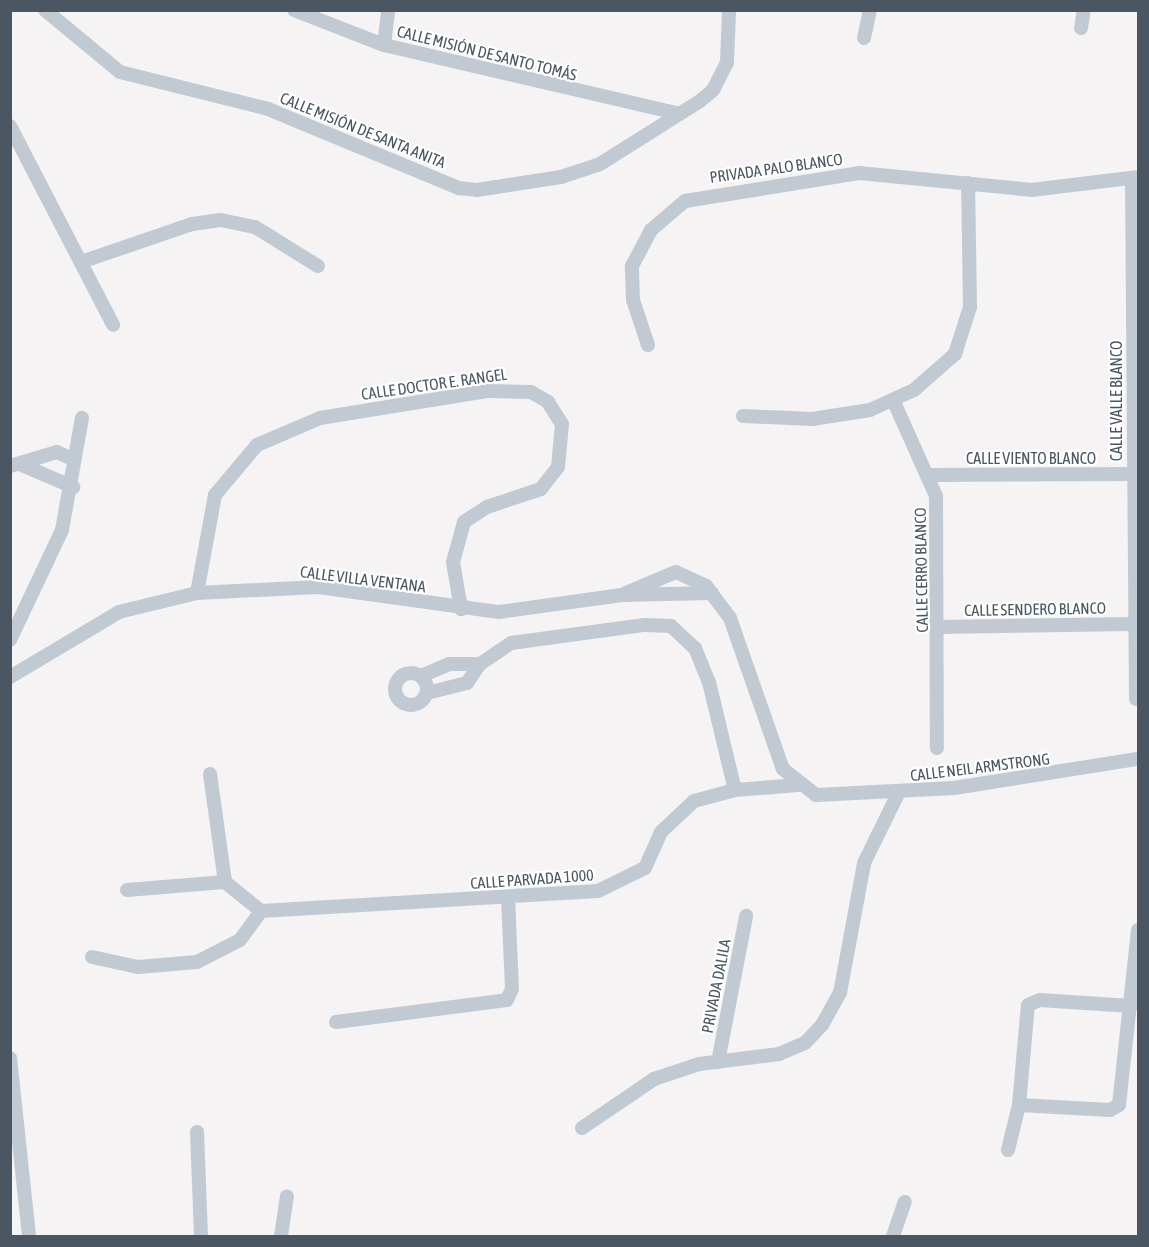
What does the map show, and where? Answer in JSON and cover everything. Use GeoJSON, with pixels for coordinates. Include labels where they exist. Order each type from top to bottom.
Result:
{"type":"FeatureCollection","features":[{"type":"Feature","properties":{"kind":"street","name":"CALLE MISIÓN DE SANTA ANITA"},"geometry":{"type":"LineString","coordinates":[[45,10],[120,72],[268,109],[459,188],[506,187],[580,172],[676,113],[700,101],[722,78],[729,10]]}},
{"type":"Feature","properties":{"kind":"street","name":"CALLE MISIÓN DE SANTO TOMÁS"},"geometry":{"type":"LineString","coordinates":[[294,10],[384,45],[676,113]]}},
{"type":"Feature","properties":{"kind":"street"},"geometry":{"type":"LineString","coordinates":[[384,45],[388,10]]}},
{"type":"Feature","properties":{"kind":"street"},"geometry":{"type":"LineString","coordinates":[[864,38],[870,10]]}},
{"type":"Feature","properties":{"kind":"street"},"geometry":{"type":"LineString","coordinates":[[1081,28],[1084,10]]}},
{"type":"Feature","properties":{"kind":"street"},"geometry":{"type":"LineString","coordinates":[[10,126],[112,325]]}},
{"type":"Feature","properties":{"kind":"street","name":"PRIVADA PALO BLANCO"},"geometry":{"type":"LineString","coordinates":[[648,345],[633,300],[632,266],[651,230],[685,201],[726,190],[859,173],[1031,190],[1135,177]]}},
{"type":"Feature","properties":{"kind":"street","name":"CALLE VALLE BLANCO"},"geometry":{"type":"LineString","coordinates":[[1135,177],[1132,624],[1136,699]]}},
{"type":"Feature","properties":{"kind":"street"},"geometry":{"type":"LineString","coordinates":[[743,416],[768,420],[843,416],[894,402],[956,354],[967,329],[968,183]]}},
{"type":"Feature","properties":{"kind":"street"},"geometry":{"type":"LineString","coordinates":[[81,262],[192,224],[221,220],[255,227],[318,266]]}},
{"type":"Feature","properties":{"kind":"street","name":"CALLE DOCTOR E. RANGEL"},"geometry":{"type":"LineString","coordinates":[[197,593],[215,495],[257,445],[320,418],[487,391],[531,392],[548,402],[562,424],[558,467],[541,489],[487,507],[464,522],[453,561],[461,609]]}},
{"type":"Feature","properties":{"kind":"street","name":"CALLE CERRO BLANCO"},"geometry":{"type":"LineString","coordinates":[[894,402],[930,475],[939,524],[937,748]]}},
{"type":"Feature","properties":{"kind":"street"},"geometry":{"type":"LineString","coordinates":[[10,640],[62,530],[73,487],[74,460],[82,418]]}},
{"type":"Feature","properties":{"kind":"street"},"geometry":{"type":"LineString","coordinates":[[16,466],[57,452],[74,460]]}},
{"type":"Feature","properties":{"kind":"street"},"geometry":{"type":"LineString","coordinates":[[16,466],[73,487]]}},
{"type":"Feature","properties":{"kind":"street","name":"CALLE VIENTO BLANCO"},"geometry":{"type":"LineString","coordinates":[[930,475],[1132,474]]}},
{"type":"Feature","properties":{"kind":"street","name":"CALLE VILLA VENTANA"},"geometry":{"type":"LineString","coordinates":[[622,595],[676,572],[696,578],[712,593],[730,618],[783,769],[798,785],[825,797]]}},
{"type":"Feature","properties":{"kind":"street","name":"CALLE VILLA VENTANA"},"geometry":{"type":"LineString","coordinates":[[10,677],[119,612],[197,593],[318,587],[461,609],[522,611],[622,595],[712,593]]}},
{"type":"Feature","properties":{"kind":"street","name":"CALLE SENDERO BLANCO"},"geometry":{"type":"LineString","coordinates":[[939,627],[1132,624]]}},
{"type":"Feature","properties":{"kind":"street"},"geometry":{"type":"LineString","coordinates":[[480,664],[449,664],[421,676],[401,676],[395,694],[411,706],[427,693],[467,683],[480,664],[511,643],[645,625],[670,626],[696,648],[709,682],[735,790]]}},
{"type":"Feature","properties":{"kind":"street"},"geometry":{"type":"LineString","coordinates":[[421,676],[427,693]]}},
{"type":"Feature","properties":{"kind":"street","name":"CALLE NEIL ARMSTRONG"},"geometry":{"type":"LineString","coordinates":[[825,797],[898,794],[1138,759]]}},
{"type":"Feature","properties":{"kind":"street"},"geometry":{"type":"LineString","coordinates":[[92,957],[138,967],[197,962],[240,940],[261,911],[225,882],[210,774]]}},
{"type":"Feature","properties":{"kind":"street","name":"CALLE PARVADA 1000"},"geometry":{"type":"LineString","coordinates":[[261,911],[508,898],[610,889],[645,868],[661,832],[684,806],[735,790],[798,785]]}},
{"type":"Feature","properties":{"kind":"street"},"geometry":{"type":"LineString","coordinates":[[582,1128],[654,1079],[718,1062],[779,1054],[805,1043],[822,1025],[840,993],[864,863],[898,794]]}},
{"type":"Feature","properties":{"kind":"street"},"geometry":{"type":"LineString","coordinates":[[127,890],[225,882]]}},
{"type":"Feature","properties":{"kind":"street"},"geometry":{"type":"LineString","coordinates":[[336,1022],[507,1000],[512,990],[508,898]]}},
{"type":"Feature","properties":{"kind":"street","name":"PRIVADA DALILA"},"geometry":{"type":"LineString","coordinates":[[718,1062],[746,916]]}},
{"type":"Feature","properties":{"kind":"street"},"geometry":{"type":"LineString","coordinates":[[1019,1105],[1115,1108],[1121,1100],[1138,930]]}},
{"type":"Feature","properties":{"kind":"street"},"geometry":{"type":"LineString","coordinates":[[1008,1150],[1019,1105],[1028,1005],[1040,1000],[1131,1006]]}},
{"type":"Feature","properties":{"kind":"street"},"geometry":{"type":"LineString","coordinates":[[10,1058],[13,1137],[29,1236]]}},
{"type":"Feature","properties":{"kind":"street"},"geometry":{"type":"LineString","coordinates":[[197,1132],[201,1236]]}},
{"type":"Feature","properties":{"kind":"street"},"geometry":{"type":"LineString","coordinates":[[281,1236],[287,1196]]}},
{"type":"Feature","properties":{"kind":"street"},"geometry":{"type":"LineString","coordinates":[[893,1236],[905,1202]]}}]}
